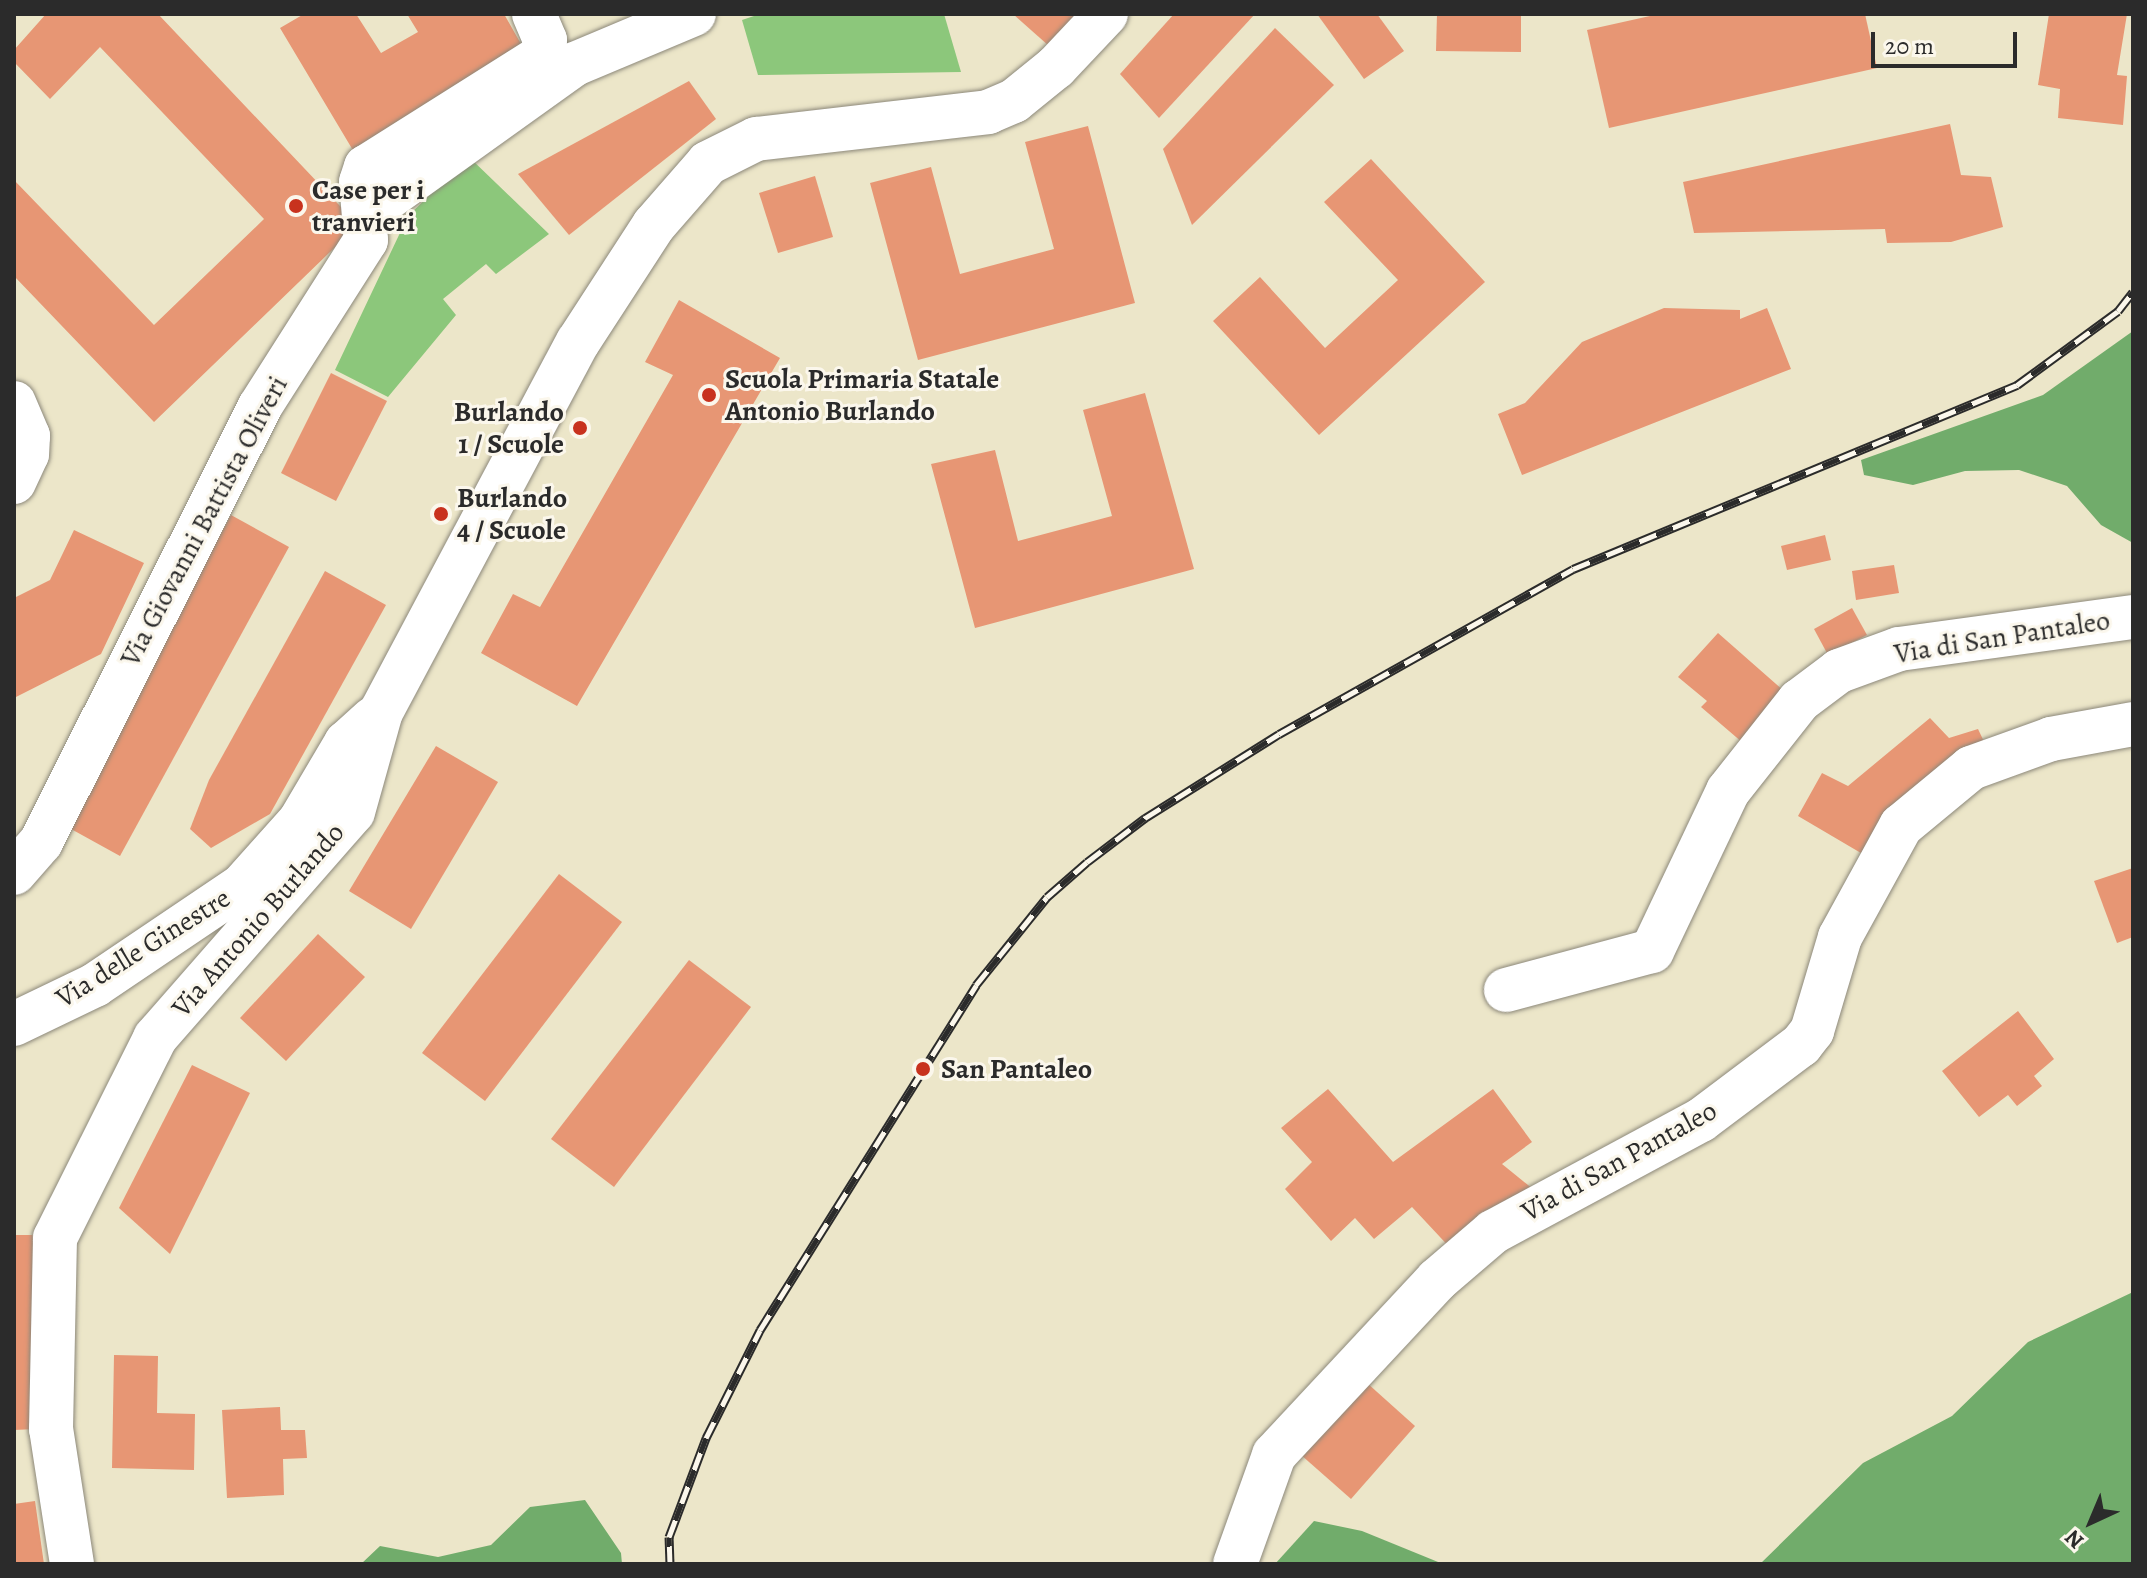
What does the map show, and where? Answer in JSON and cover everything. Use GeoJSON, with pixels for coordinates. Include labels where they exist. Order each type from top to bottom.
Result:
{"type":"FeatureCollection","features":[{"type":"Feature","properties":{"kind":"street","name":"Via Giovanni Battista Oliveri"},"geometry":{"type":"LineString","coordinates":[[19,857],[41,842],[259,408],[363,245],[368,212],[361,182],[370,162],[542,56],[545,40],[534,14]]}},
{"type":"Feature","properties":{"kind":"street"},"geometry":{"type":"LineString","coordinates":[[368,212],[575,64],[694,14]]}},
{"type":"Feature","properties":{"kind":"street","name":"Via Antonio Burlando"},"geometry":{"type":"LineString","coordinates":[[72,1564],[51,1429],[55,1238],[155,1038],[353,812],[381,712],[578,342],[654,225],[708,163],[756,139],[988,112],[1037,85],[1106,14]]}},
{"type":"Feature","properties":{"kind":"street"},"geometry":{"type":"LineString","coordinates":[[14,403],[28,436],[27,454],[14,482]]}},
{"type":"Feature","properties":{"kind":"street","name":"Via di San Pantaleo"},"geometry":{"type":"LineString","coordinates":[[1506,990],[1652,951],[1728,791],[1799,701],[1839,671],[1899,649],[2133,617]]}},
{"type":"Feature","properties":{"kind":"street","name":"Via delle Ginestre"},"geometry":{"type":"LineString","coordinates":[[14,1024],[95,985],[242,886],[300,821],[346,743],[381,712]]}},
{"type":"Feature","properties":{"kind":"street","name":"Via di San Pantaleo"},"geometry":{"type":"LineString","coordinates":[[1235,1564],[1274,1455],[1437,1280],[1493,1232],[1701,1120],[1801,1045],[1812,1031],[1840,937],[1901,826],[1981,764],[2051,739],[2133,724]]}},
{"type":"Feature","properties":{"kind":"green space"},"geometry":{"type":"Polygon","coordinates":[[[760,14],[944,14],[961,72],[758,75],[742,20],[760,14]]]}},
{"type":"Feature","properties":{"kind":"green space"},"geometry":{"type":"Polygon","coordinates":[[[469,157],[549,234],[496,274],[486,264],[443,299],[456,315],[388,397],[335,370],[408,216],[469,157]]]}},
{"type":"Feature","properties":{"kind":"green space"},"geometry":{"type":"Polygon","coordinates":[[[2133,331],[2133,543],[2101,525],[2067,486],[2019,470],[1965,471],[1913,485],[1864,475],[1861,460],[2043,395],[2133,331]]]}},
{"type":"Feature","properties":{"kind":"green space"},"geometry":{"type":"Polygon","coordinates":[[[2133,1292],[2133,1564],[1760,1564],[1863,1463],[1952,1416],[2028,1342],[2133,1292]]]}},
{"type":"Feature","properties":{"kind":"green space"},"geometry":{"type":"Polygon","coordinates":[[[585,1500],[621,1553],[622,1564],[361,1564],[380,1546],[438,1557],[491,1545],[530,1507],[585,1500]]]}},
{"type":"Feature","properties":{"kind":"green space"},"geometry":{"type":"Polygon","coordinates":[[[1314,1521],[1362,1531],[1443,1564],[1275,1564],[1314,1521]]]}},
{"type":"Feature","properties":{"kind":"building","name":"Case per i tranvieri"},"geometry":{"type":"Polygon","coordinates":[[[46,14],[158,14],[358,225],[154,422],[14,276],[14,180],[154,325],[264,219],[100,47],[50,99],[14,62],[14,50],[46,14]]]}},
{"type":"Feature","properties":{"kind":"building"},"geometry":{"type":"Polygon","coordinates":[[[304,14],[356,14],[381,53],[418,32],[407,14],[504,14],[525,51],[354,152],[280,28],[304,14]]]}},
{"type":"Feature","properties":{"kind":"building"},"geometry":{"type":"Polygon","coordinates":[[[1013,14],[1079,14],[1049,46],[1013,14]]]}},
{"type":"Feature","properties":{"kind":"building"},"geometry":{"type":"Polygon","coordinates":[[[1174,14],[1255,14],[1159,118],[1120,74],[1174,14]]]}},
{"type":"Feature","properties":{"kind":"building"},"geometry":{"type":"Polygon","coordinates":[[[1317,14],[1377,14],[1404,51],[1364,79],[1317,14]]]}},
{"type":"Feature","properties":{"kind":"building"},"geometry":{"type":"Polygon","coordinates":[[[1437,14],[1521,14],[1521,52],[1436,51],[1437,14]]]}},
{"type":"Feature","properties":{"kind":"building"},"geometry":{"type":"Polygon","coordinates":[[[1659,14],[1865,14],[1877,68],[1609,128],[1587,30],[1659,14]]]}},
{"type":"Feature","properties":{"kind":"building"},"geometry":{"type":"Polygon","coordinates":[[[2049,14],[2127,14],[2117,75],[2127,76],[2123,125],[2058,118],[2060,89],[2038,85],[2049,14]]]}},
{"type":"Feature","properties":{"kind":"building"},"geometry":{"type":"Polygon","coordinates":[[[1275,28],[1334,85],[1192,225],[1163,149],[1275,28]]]}},
{"type":"Feature","properties":{"kind":"building"},"geometry":{"type":"Polygon","coordinates":[[[689,81],[716,119],[569,235],[518,174],[689,81]]]}},
{"type":"Feature","properties":{"kind":"building"},"geometry":{"type":"Polygon","coordinates":[[[1950,124],[1961,175],[1991,177],[2003,227],[1951,242],[1887,243],[1885,229],[1694,233],[1683,182],[1950,124]]]}},
{"type":"Feature","properties":{"kind":"building"},"geometry":{"type":"Polygon","coordinates":[[[1088,126],[1135,303],[918,360],[870,183],[931,167],[960,274],[1054,249],[1025,142],[1088,126]]]}},
{"type":"Feature","properties":{"kind":"building"},"geometry":{"type":"Polygon","coordinates":[[[1371,159],[1485,282],[1319,435],[1213,321],[1260,277],[1325,348],[1398,280],[1324,202],[1371,159]]]}},
{"type":"Feature","properties":{"kind":"building"},"geometry":{"type":"Polygon","coordinates":[[[815,176],[833,237],[778,253],[759,193],[815,176]]]}},
{"type":"Feature","properties":{"kind":"building"},"geometry":{"type":"Polygon","coordinates":[[[679,300],[780,358],[577,706],[481,653],[513,594],[540,607],[673,375],[645,362],[679,300]]]}},
{"type":"Feature","properties":{"kind":"building"},"geometry":{"type":"Polygon","coordinates":[[[1664,308],[1740,310],[1740,319],[1767,308],[1791,369],[1522,475],[1498,414],[1525,403],[1582,342],[1664,308]]]}},
{"type":"Feature","properties":{"kind":"building"},"geometry":{"type":"Polygon","coordinates":[[[331,373],[387,401],[336,501],[281,473],[331,373]]]}},
{"type":"Feature","properties":{"kind":"building"},"geometry":{"type":"Polygon","coordinates":[[[1145,393],[1194,569],[975,628],[931,464],[995,450],[1018,541],[1112,516],[1083,410],[1145,393]]]}},
{"type":"Feature","properties":{"kind":"building"},"geometry":{"type":"Polygon","coordinates":[[[231,515],[289,547],[120,856],[62,824],[231,515]]]}},
{"type":"Feature","properties":{"kind":"building"},"geometry":{"type":"Polygon","coordinates":[[[74,530],[144,563],[101,654],[14,698],[14,598],[50,580],[74,530]]]}},
{"type":"Feature","properties":{"kind":"building"},"geometry":{"type":"Polygon","coordinates":[[[1825,535],[1831,560],[1787,570],[1781,546],[1825,535]]]}},
{"type":"Feature","properties":{"kind":"building"},"geometry":{"type":"Polygon","coordinates":[[[1894,565],[1899,593],[1856,600],[1852,571],[1894,565]]]}},
{"type":"Feature","properties":{"kind":"building"},"geometry":{"type":"Polygon","coordinates":[[[325,571],[386,605],[270,814],[211,848],[190,829],[209,780],[325,571]]]}},
{"type":"Feature","properties":{"kind":"building"},"geometry":{"type":"Polygon","coordinates":[[[1852,608],[1867,635],[1828,655],[1814,629],[1852,608]]]}},
{"type":"Feature","properties":{"kind":"building"},"geometry":{"type":"Polygon","coordinates":[[[1718,633],[1784,691],[1743,743],[1701,707],[1707,701],[1678,677],[1718,633]]]}},
{"type":"Feature","properties":{"kind":"building"},"geometry":{"type":"Polygon","coordinates":[[[1930,718],[1949,738],[1978,729],[1988,750],[1866,856],[1798,816],[1822,773],[1848,786],[1930,718]]]}},
{"type":"Feature","properties":{"kind":"building"},"geometry":{"type":"Polygon","coordinates":[[[436,746],[498,782],[411,929],[349,891],[436,746]]]}},
{"type":"Feature","properties":{"kind":"building"},"geometry":{"type":"Polygon","coordinates":[[[2133,868],[2133,937],[2117,943],[2094,881],[2133,868]]]}},
{"type":"Feature","properties":{"kind":"building"},"geometry":{"type":"Polygon","coordinates":[[[559,874],[622,922],[485,1101],[422,1053],[559,874]]]}},
{"type":"Feature","properties":{"kind":"building"},"geometry":{"type":"Polygon","coordinates":[[[318,934],[365,977],[286,1061],[240,1018],[318,934]]]}},
{"type":"Feature","properties":{"kind":"building"},"geometry":{"type":"Polygon","coordinates":[[[689,960],[751,1007],[614,1187],[551,1139],[689,960]]]}},
{"type":"Feature","properties":{"kind":"building"},"geometry":{"type":"Polygon","coordinates":[[[2018,1011],[2054,1059],[2034,1076],[2042,1086],[2017,1106],[2008,1095],[1979,1117],[1942,1071],[2018,1011]]]}},
{"type":"Feature","properties":{"kind":"building"},"geometry":{"type":"Polygon","coordinates":[[[192,1065],[250,1093],[170,1254],[119,1208],[192,1065]]]}},
{"type":"Feature","properties":{"kind":"building"},"geometry":{"type":"Polygon","coordinates":[[[1328,1089],[1393,1162],[1493,1089],[1532,1142],[1502,1164],[1539,1194],[1454,1252],[1412,1207],[1374,1239],[1355,1218],[1331,1241],[1285,1189],[1312,1162],[1281,1128],[1328,1089]]]}},
{"type":"Feature","properties":{"kind":"building"},"geometry":{"type":"Polygon","coordinates":[[[14,1235],[34,1235],[36,1429],[14,1430],[14,1235]]]}},
{"type":"Feature","properties":{"kind":"building"},"geometry":{"type":"Polygon","coordinates":[[[114,1355],[158,1356],[157,1413],[195,1414],[194,1470],[112,1468],[114,1355]]]}},
{"type":"Feature","properties":{"kind":"building"},"geometry":{"type":"Polygon","coordinates":[[[1357,1374],[1415,1426],[1351,1499],[1292,1447],[1357,1374]]]}},
{"type":"Feature","properties":{"kind":"building"},"geometry":{"type":"Polygon","coordinates":[[[280,1407],[281,1430],[305,1430],[307,1458],[283,1459],[284,1495],[227,1498],[222,1410],[280,1407]]]}},
{"type":"Feature","properties":{"kind":"building"},"geometry":{"type":"Polygon","coordinates":[[[35,1501],[44,1564],[14,1564],[14,1504],[35,1501]]]}},
{"type":"Feature","properties":{"kind":"railway"},"geometry":{"type":"LineString","coordinates":[[670,1564],[669,1537],[706,1438],[760,1330],[976,985],[1047,897],[1087,862],[1145,818],[1279,734],[1573,569],[2017,385],[2118,311],[2133,292]]}},
{"type":"Feature","properties":{"kind":"place","name":"Case per i tranvieri"},"geometry":{"type":"Point","coordinates":[296,206]}},
{"type":"Feature","properties":{"kind":"place","name":"Scuola Primaria Statale Antonio Burlando"},"geometry":{"type":"Point","coordinates":[709,395]}},
{"type":"Feature","properties":{"kind":"place","name":"Burlando 1 / Scuole"},"geometry":{"type":"Point","coordinates":[580,428]}},
{"type":"Feature","properties":{"kind":"place","name":"Burlando 4 / Scuole"},"geometry":{"type":"Point","coordinates":[441,514]}},
{"type":"Feature","properties":{"kind":"place","name":"San Pantaleo"},"geometry":{"type":"Point","coordinates":[923,1069]}}]}
